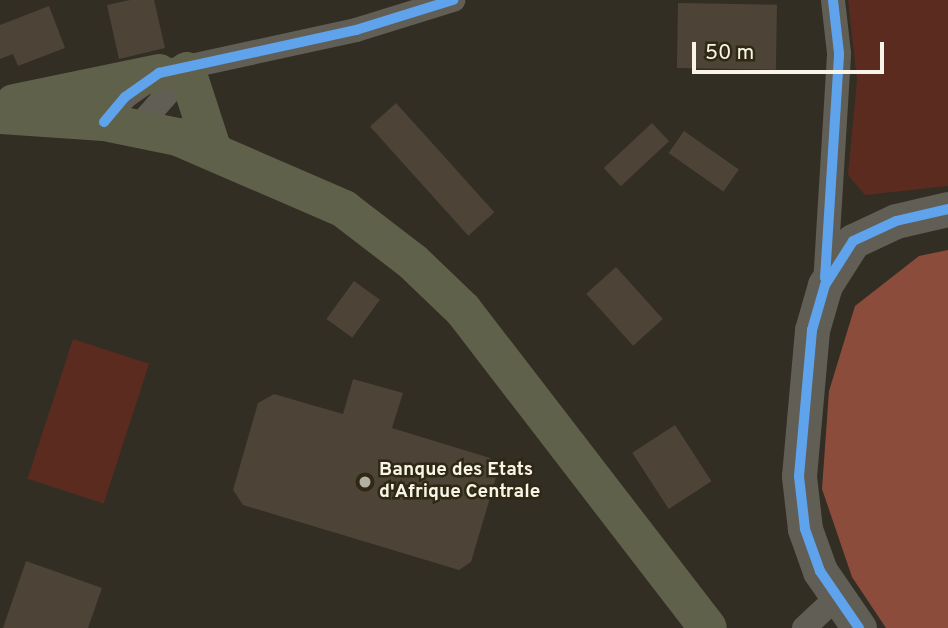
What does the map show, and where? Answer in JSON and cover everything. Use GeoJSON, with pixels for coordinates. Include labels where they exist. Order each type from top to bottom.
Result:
{"type":"FeatureCollection","features":[{"type":"Feature","properties":{"kind":"highway"},"geometry":{"type":"LineString","coordinates":[[0,106],[179,70],[212,148]]}},
{"type":"Feature","properties":{"kind":"highway"},"geometry":{"type":"LineString","coordinates":[[0,115],[121,125],[212,148],[344,209],[414,262],[463,310],[708,628]]}},
{"type":"Feature","properties":{"kind":"street"},"geometry":{"type":"LineString","coordinates":[[121,125],[125,97],[179,70],[356,30],[453,0]]}},
{"type":"Feature","properties":{"kind":"street"},"geometry":{"type":"LineString","coordinates":[[833,0],[839,53],[825,285],[807,364],[799,476],[805,529],[835,599],[859,628]]}},
{"type":"Feature","properties":{"kind":"street"},"geometry":{"type":"LineString","coordinates":[[121,125],[179,70]]}},
{"type":"Feature","properties":{"kind":"street"},"geometry":{"type":"LineString","coordinates":[[825,285],[853,241],[896,221],[948,209]]}},
{"type":"Feature","properties":{"kind":"street"},"geometry":{"type":"LineString","coordinates":[[804,628],[835,599]]}},
{"type":"Feature","properties":{"kind":"shaded area"},"geometry":{"type":"Polygon","coordinates":[[[848,0],[948,0],[948,186],[865,195],[848,175],[857,80],[848,0]]]}},
{"type":"Feature","properties":{"kind":"shaded area"},"geometry":{"type":"Polygon","coordinates":[[[948,250],[948,628],[886,628],[852,577],[822,489],[829,391],[855,306],[919,256],[948,250]]]}},
{"type":"Feature","properties":{"kind":"shaded area"},"geometry":{"type":"Polygon","coordinates":[[[73,339],[149,364],[104,504],[28,479],[73,339]]]}},
{"type":"Feature","properties":{"kind":"building"},"geometry":{"type":"Polygon","coordinates":[[[130,0],[154,0],[165,48],[119,59],[107,5],[130,0]]]}},
{"type":"Feature","properties":{"kind":"building"},"geometry":{"type":"Polygon","coordinates":[[[678,3],[777,5],[776,70],[677,68],[678,3]]]}},
{"type":"Feature","properties":{"kind":"building"},"geometry":{"type":"Polygon","coordinates":[[[49,6],[65,48],[18,66],[13,54],[0,59],[0,25],[49,6]]]}},
{"type":"Feature","properties":{"kind":"building"},"geometry":{"type":"Polygon","coordinates":[[[396,103],[494,212],[468,236],[370,126],[396,103]]]}},
{"type":"Feature","properties":{"kind":"building"},"geometry":{"type":"Polygon","coordinates":[[[652,123],[669,141],[621,186],[604,168],[652,123]]]}},
{"type":"Feature","properties":{"kind":"building"},"geometry":{"type":"Polygon","coordinates":[[[684,131],[739,169],[723,192],[669,153],[684,131]]]}},
{"type":"Feature","properties":{"kind":"building"},"geometry":{"type":"Polygon","coordinates":[[[616,267],[663,319],[633,346],[586,294],[616,267]]]}},
{"type":"Feature","properties":{"kind":"building"},"geometry":{"type":"Polygon","coordinates":[[[354,281],[380,300],[352,338],[326,319],[354,281]]]}},
{"type":"Feature","properties":{"kind":"building","name":"Banque des Etats d'Afrique Centrale"},"geometry":{"type":"Polygon","coordinates":[[[353,379],[403,393],[392,428],[490,458],[497,474],[471,562],[459,570],[243,505],[233,490],[258,403],[274,394],[343,414],[353,379]]]}},
{"type":"Feature","properties":{"kind":"building"},"geometry":{"type":"Polygon","coordinates":[[[675,425],[711,481],[669,509],[632,453],[675,425]]]}},
{"type":"Feature","properties":{"kind":"building"},"geometry":{"type":"Polygon","coordinates":[[[26,561],[102,588],[88,628],[3,628],[26,561]]]}},
{"type":"Feature","properties":{"kind":"cycle path"},"geometry":{"type":"LineString","coordinates":[[104,122],[125,97],[159,73],[356,30],[453,0]]}},
{"type":"Feature","properties":{"kind":"cycle path"},"geometry":{"type":"LineString","coordinates":[[825,278],[839,53],[833,0]]}},
{"type":"Feature","properties":{"kind":"cycle path"},"geometry":{"type":"LineString","coordinates":[[859,628],[820,571],[805,529],[799,476],[812,330],[825,285],[853,241],[896,221],[948,209]]}},
{"type":"Feature","properties":{"kind":"place","name":"Banque des Etats d'Afrique Centrale"},"geometry":{"type":"Point","coordinates":[365,482]}}]}
